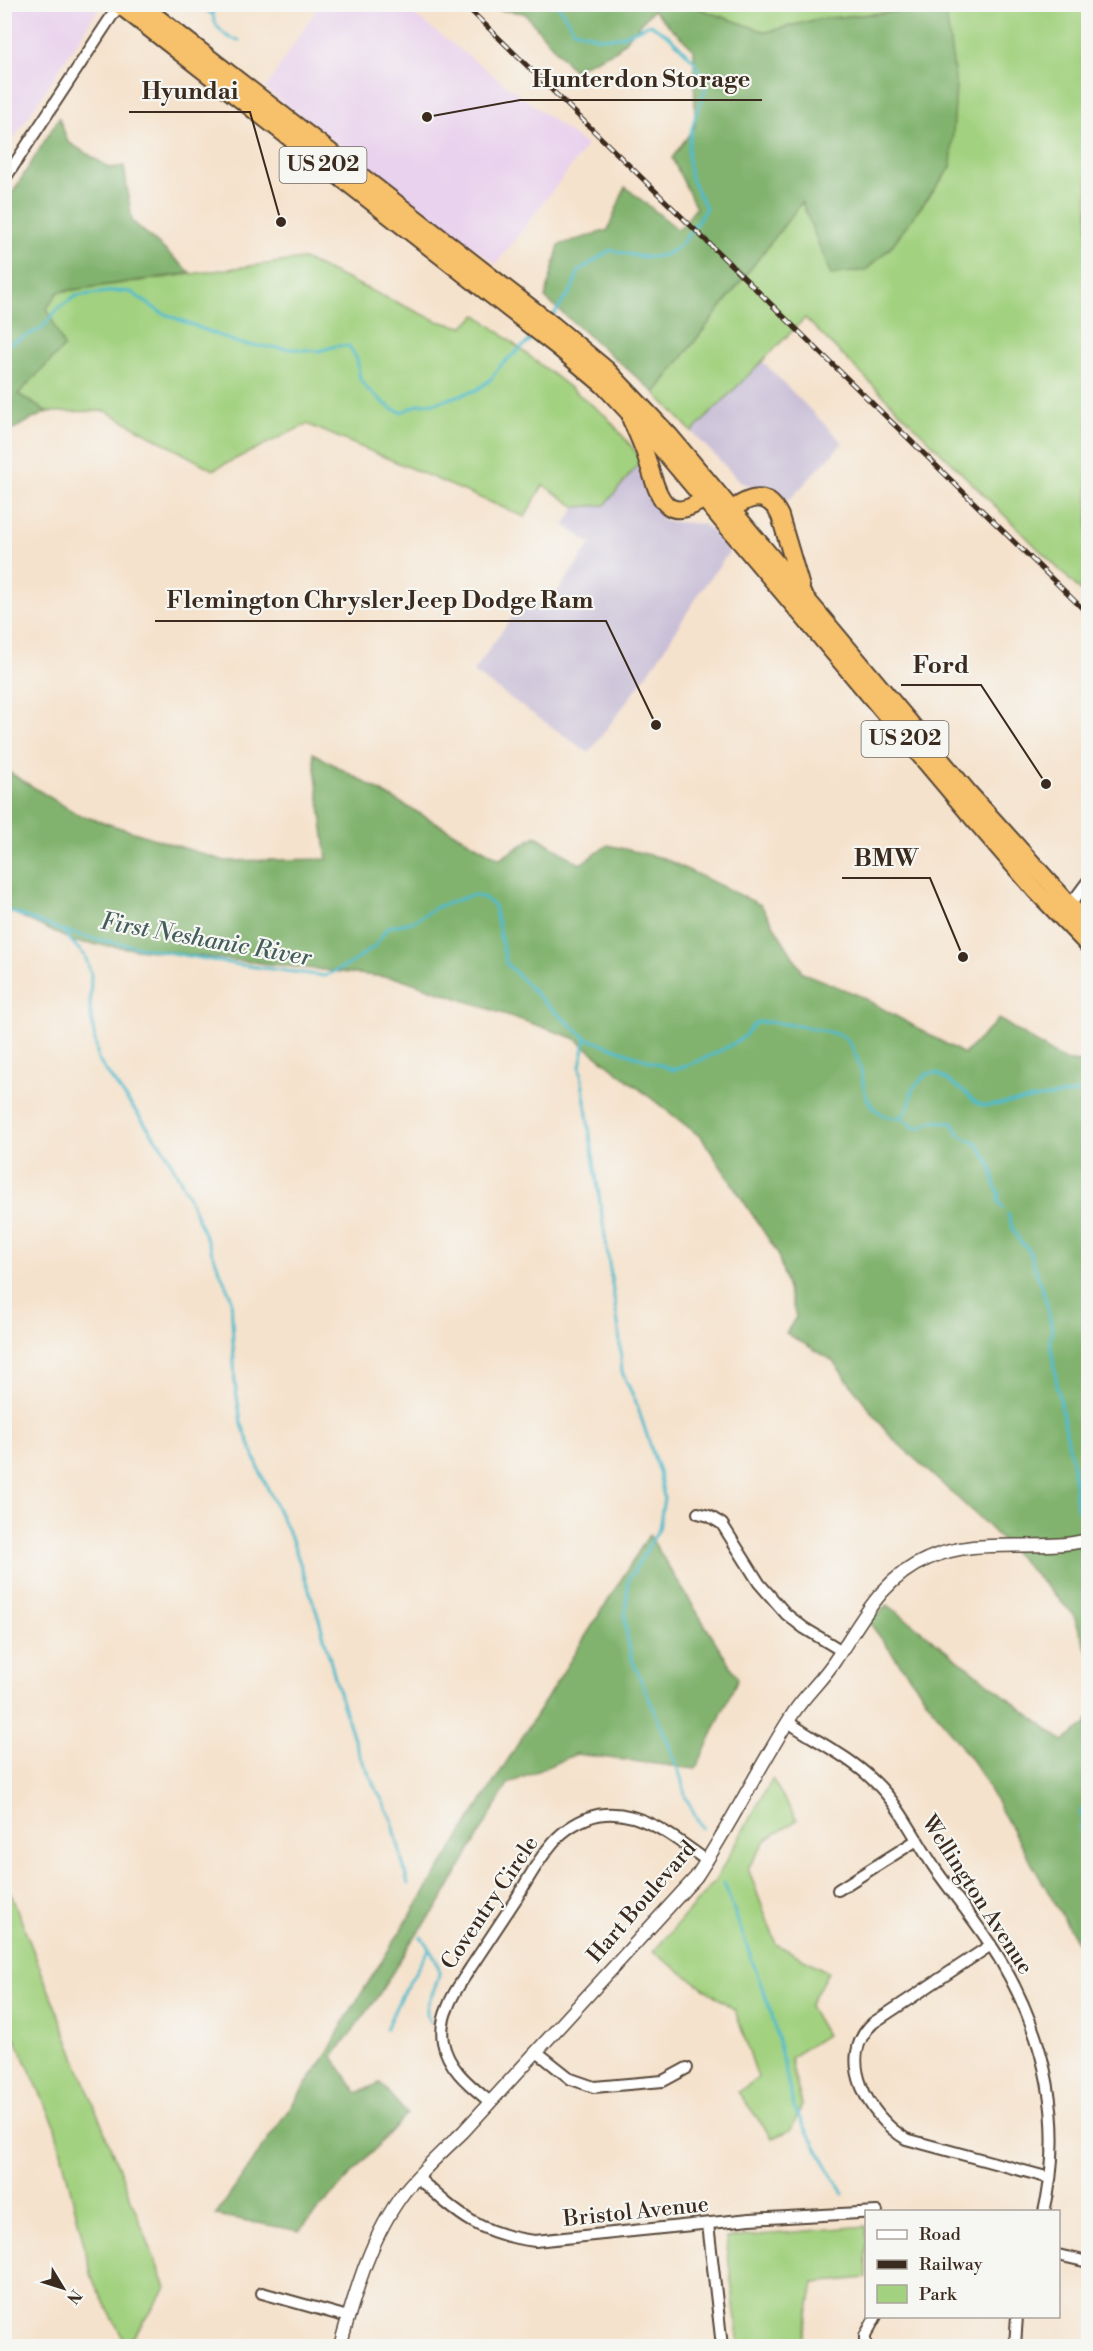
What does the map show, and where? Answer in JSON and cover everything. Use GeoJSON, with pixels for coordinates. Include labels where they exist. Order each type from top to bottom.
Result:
{"type":"FeatureCollection","features":[{"type":"Feature","properties":{"kind":"highway","name":"US 202"},"geometry":{"type":"LineString","coordinates":[[140,4],[549,331],[599,363],[629,391],[670,436],[710,495]]}},
{"type":"Feature","properties":{"kind":"highway","name":"US 202"},"geometry":{"type":"LineString","coordinates":[[119,5],[533,318]]}},
{"type":"Feature","properties":{"kind":"highway","name":"US 202"},"geometry":{"type":"LineString","coordinates":[[549,331],[710,495],[804,596],[964,788],[1089,925]]}},
{"type":"Feature","properties":{"kind":"highway"},"geometry":{"type":"LineString","coordinates":[[626,408],[644,450],[657,492],[663,501],[678,510],[689,508],[710,495]]}},
{"type":"Feature","properties":{"kind":"highway"},"geometry":{"type":"LineString","coordinates":[[727,514],[746,500],[754,498],[764,500],[775,507],[780,516],[804,596]]}},
{"type":"Feature","properties":{"kind":"highway","name":"US 202"},"geometry":{"type":"LineString","coordinates":[[727,514],[1022,875],[1089,945]]}},
{"type":"Feature","properties":{"kind":"street"},"geometry":{"type":"LineString","coordinates":[[4,180],[119,5]]}},
{"type":"Feature","properties":{"kind":"street"},"geometry":{"type":"LineString","coordinates":[[1070,905],[1089,881]]}},
{"type":"Feature","properties":{"kind":"street"},"geometry":{"type":"LineString","coordinates":[[698,1513],[709,1516],[722,1524],[759,1583],[786,1614],[842,1651]]}},
{"type":"Feature","properties":{"kind":"street","name":"Hart Boulevard"},"geometry":{"type":"LineString","coordinates":[[340,2346],[367,2260],[394,2208],[417,2177],[537,2052],[691,1884],[707,1861],[788,1722],[842,1651],[873,1602],[889,1584],[907,1569],[927,1558],[972,1546],[1055,1545],[1089,1540]]}},
{"type":"Feature","properties":{"kind":"street","name":"Wellington Avenue"},"geometry":{"type":"LineString","coordinates":[[788,1722],[853,1764],[876,1782],[959,1903],[991,1945],[1024,2007],[1046,2074],[1053,2134],[1050,2178],[1044,2210]]}},
{"type":"Feature","properties":{"kind":"street","name":"Coventry Circle"},"geometry":{"type":"LineString","coordinates":[[490,2102],[470,2086],[451,2062],[443,2044],[444,2019],[454,1993],[479,1953],[558,1837],[581,1821],[592,1817],[604,1814],[631,1816],[644,1820],[668,1834],[707,1861]]}},
{"type":"Feature","properties":{"kind":"street"},"geometry":{"type":"LineString","coordinates":[[838,1890],[917,1840]]}},
{"type":"Feature","properties":{"kind":"street"},"geometry":{"type":"LineString","coordinates":[[991,1945],[864,2031],[858,2042],[858,2073],[877,2113],[889,2127],[906,2139],[1050,2178]]}},
{"type":"Feature","properties":{"kind":"street"},"geometry":{"type":"LineString","coordinates":[[537,2052],[571,2079],[594,2087],[663,2081],[687,2068]]}},
{"type":"Feature","properties":{"kind":"street","name":"Bristol Avenue"},"geometry":{"type":"LineString","coordinates":[[417,2177],[471,2223],[501,2235],[535,2241],[812,2214],[865,2212]]}},
{"type":"Feature","properties":{"kind":"street"},"geometry":{"type":"LineString","coordinates":[[708,2224],[722,2346]]}},
{"type":"Feature","properties":{"kind":"street"},"geometry":{"type":"LineString","coordinates":[[1060,2255],[1089,2262]]}},
{"type":"Feature","properties":{"kind":"street"},"geometry":{"type":"LineString","coordinates":[[262,2293],[348,2317]]}},
{"type":"Feature","properties":{"kind":"street"},"geometry":{"type":"LineString","coordinates":[[864,2346],[875,2318]]}},
{"type":"Feature","properties":{"kind":"street"},"geometry":{"type":"LineString","coordinates":[[1014,2318],[1015,2346]]}},
{"type":"Feature","properties":{"kind":"shaded area"},"geometry":{"type":"Polygon","coordinates":[[[4,5],[101,5],[13,140],[5,134],[4,5]]]}},
{"type":"Feature","properties":{"kind":"shaded area"},"geometry":{"type":"Polygon","coordinates":[[[319,5],[401,5],[587,146],[496,264],[265,89],[319,5]]]}},
{"type":"Feature","properties":{"kind":"shaded area"},"geometry":{"type":"Polygon","coordinates":[[[762,361],[843,443],[789,500],[742,483],[692,432],[762,361]]]}},
{"type":"Feature","properties":{"kind":"shaded area"},"geometry":{"type":"Polygon","coordinates":[[[641,461],[663,521],[703,524],[733,547],[700,592],[656,662],[589,753],[473,672],[527,596],[545,609],[591,544],[564,525],[576,507],[605,505],[641,461]]]}},
{"type":"Feature","properties":{"kind":"green space"},"geometry":{"type":"Polygon","coordinates":[[[945,4],[893,12],[818,19],[766,32],[688,5],[945,4]]]}},
{"type":"Feature","properties":{"kind":"green space"},"geometry":{"type":"Polygon","coordinates":[[[498,5],[688,5],[766,32],[818,19],[945,5],[956,86],[951,167],[890,248],[866,270],[831,275],[802,202],[655,393],[545,298],[559,245],[608,230],[625,187],[679,230],[696,208],[672,158],[695,126],[694,50],[653,10],[617,50],[573,70],[524,13],[499,10],[498,5]]]}},
{"type":"Feature","properties":{"kind":"green space"},"geometry":{"type":"Polygon","coordinates":[[[945,5],[1088,5],[1088,598],[805,318],[692,432],[655,393],[802,202],[831,274],[866,270],[890,248],[951,167],[945,5]]]}},
{"type":"Feature","properties":{"kind":"green space"},"geometry":{"type":"Polygon","coordinates":[[[59,118],[68,142],[110,168],[124,166],[132,221],[191,273],[58,292],[47,308],[64,347],[18,394],[47,412],[5,433],[5,205],[59,118]]]}},
{"type":"Feature","properties":{"kind":"green space"},"geometry":{"type":"Polygon","coordinates":[[[303,259],[437,321],[462,327],[477,315],[606,416],[641,461],[605,505],[576,507],[543,485],[525,517],[307,424],[213,470],[106,411],[47,412],[18,394],[63,347],[47,308],[58,292],[303,259]]]}},
{"type":"Feature","properties":{"kind":"green space"},"geometry":{"type":"Polygon","coordinates":[[[313,753],[500,859],[536,836],[580,864],[608,845],[663,858],[761,905],[803,973],[858,995],[964,1054],[999,1019],[1063,1060],[1080,1062],[1088,1058],[1088,1526],[1080,1528],[1085,1558],[1088,1557],[1088,1653],[1073,1614],[986,1524],[891,1437],[832,1360],[786,1333],[796,1317],[777,1252],[702,1138],[574,1038],[402,979],[75,942],[5,909],[4,769],[77,814],[225,861],[327,859],[313,753]]]}},
{"type":"Feature","properties":{"kind":"green space"},"geometry":{"type":"Polygon","coordinates":[[[649,1535],[738,1678],[696,1769],[576,1754],[508,1784],[439,1905],[411,1942],[375,2001],[333,2057],[357,2093],[380,2083],[407,2114],[299,2231],[216,2215],[329,2051],[344,2021],[649,1535]]]}},
{"type":"Feature","properties":{"kind":"green space"},"geometry":{"type":"Polygon","coordinates":[[[888,1605],[1063,1741],[1087,1724],[1088,1718],[1088,1961],[975,1765],[869,1622],[888,1605]]]}},
{"type":"Feature","properties":{"kind":"green space"},"geometry":{"type":"Polygon","coordinates":[[[772,1779],[797,1820],[766,1840],[748,1868],[776,1944],[828,1972],[809,2006],[826,2035],[790,2058],[802,2105],[791,2130],[772,2138],[738,2092],[758,2078],[735,2010],[653,1952],[715,1881],[772,1779]]]}},
{"type":"Feature","properties":{"kind":"green space"},"geometry":{"type":"Polygon","coordinates":[[[5,1879],[166,2288],[127,2346],[93,2281],[54,2123],[5,2016],[5,1879]]]}},
{"type":"Feature","properties":{"kind":"green space"},"geometry":{"type":"Polygon","coordinates":[[[865,2226],[865,2278],[814,2283],[802,2346],[739,2346],[726,2238],[865,2226]]]}},
{"type":"Feature","properties":{"kind":"waterway"},"geometry":{"type":"LineString","coordinates":[[218,4],[213,12],[217,26],[229,37],[239,40]]}},
{"type":"Feature","properties":{"kind":"waterway"},"geometry":{"type":"LineString","coordinates":[[552,317],[571,291],[579,271],[610,250],[642,257],[668,253],[683,242],[706,208],[692,182],[688,155],[691,132],[706,89],[694,61],[669,36],[650,24],[620,37],[600,38],[574,30],[557,4]]}},
{"type":"Feature","properties":{"kind":"waterway"},"geometry":{"type":"LineString","coordinates":[[207,11],[212,14]]}},
{"type":"Feature","properties":{"kind":"waterway"},"geometry":{"type":"LineString","coordinates":[[4,346],[41,329],[60,307],[76,296],[114,291],[131,292],[160,312],[238,343],[319,351],[336,346],[349,346],[357,359],[360,379],[367,389],[392,409],[402,412],[420,404],[435,403],[477,390],[491,379],[501,365],[535,336]]}},
{"type":"Feature","properties":{"kind":"waterway","name":"First Neshanic River"},"geometry":{"type":"LineString","coordinates":[[4,909],[58,929],[94,939],[234,964],[325,976],[350,964],[375,946],[388,927],[412,922],[437,907],[472,895],[485,898],[494,906],[506,963],[545,1003],[586,1038],[674,1070],[733,1044],[752,1026],[762,1022],[815,1029],[845,1038],[860,1066],[866,1096],[875,1109],[890,1117],[896,1118],[905,1113],[910,1103],[912,1089],[927,1074],[937,1073],[976,1103],[986,1106],[1088,1091]]}},
{"type":"Feature","properties":{"kind":"waterway"},"geometry":{"type":"LineString","coordinates":[[63,932],[85,956],[91,974],[90,1008],[98,1060],[165,1151],[186,1191],[231,1297],[235,1384],[241,1422],[261,1474],[292,1540],[319,1619],[359,1754],[392,1820],[408,1884]]}},
{"type":"Feature","properties":{"kind":"waterway"},"geometry":{"type":"LineString","coordinates":[[586,1038],[580,1067],[619,1331],[622,1372],[636,1402],[659,1472],[664,1498],[659,1529],[628,1581],[625,1623],[631,1657],[667,1740],[686,1798],[702,1828]]}},
{"type":"Feature","properties":{"kind":"waterway"},"geometry":{"type":"LineString","coordinates":[[899,1118],[919,1128],[933,1121],[953,1123],[959,1135],[977,1144],[986,1157],[999,1193],[998,1200],[1003,1208]]}},
{"type":"Feature","properties":{"kind":"waterway"},"geometry":{"type":"LineString","coordinates":[[1008,1214],[1013,1230],[1021,1243],[1027,1247],[1031,1256],[1047,1304],[1052,1329],[1050,1341],[1073,1467],[1077,1508],[1083,1518],[1082,1528]]}},
{"type":"Feature","properties":{"kind":"waterway"},"geometry":{"type":"LineString","coordinates":[[1087,1554],[1088,1573]]}},
{"type":"Feature","properties":{"kind":"waterway"},"geometry":{"type":"LineString","coordinates":[[1088,1792],[1087,1803],[1080,1814],[1083,1822],[1080,1829],[1086,1837],[1088,1858]]}},
{"type":"Feature","properties":{"kind":"waterway"},"geometry":{"type":"LineString","coordinates":[[724,1883],[772,2015],[794,2108],[843,2194]]}},
{"type":"Feature","properties":{"kind":"waterway"},"geometry":{"type":"LineString","coordinates":[[421,1937],[435,1957],[439,1971],[428,2003],[427,2016],[430,2022]]}},
{"type":"Feature","properties":{"kind":"waterway"},"geometry":{"type":"LineString","coordinates":[[386,2029],[401,1996],[429,1949]]}},
{"type":"Feature","properties":{"kind":"railway"},"geometry":{"type":"LineString","coordinates":[[464,4],[1088,614]]}},
{"type":"Feature","properties":{"kind":"place","name":"Hunterdon Storage"},"geometry":{"type":"Point","coordinates":[427,117]}},
{"type":"Feature","properties":{"kind":"place","name":"Hyundai"},"geometry":{"type":"Point","coordinates":[281,222]}},
{"type":"Feature","properties":{"kind":"place","name":"Flemington Chrysler Jeep Dodge Ram"},"geometry":{"type":"Point","coordinates":[656,725]}},
{"type":"Feature","properties":{"kind":"place","name":"Ford"},"geometry":{"type":"Point","coordinates":[1046,784]}},
{"type":"Feature","properties":{"kind":"place","name":"BMW"},"geometry":{"type":"Point","coordinates":[963,957]}}]}
